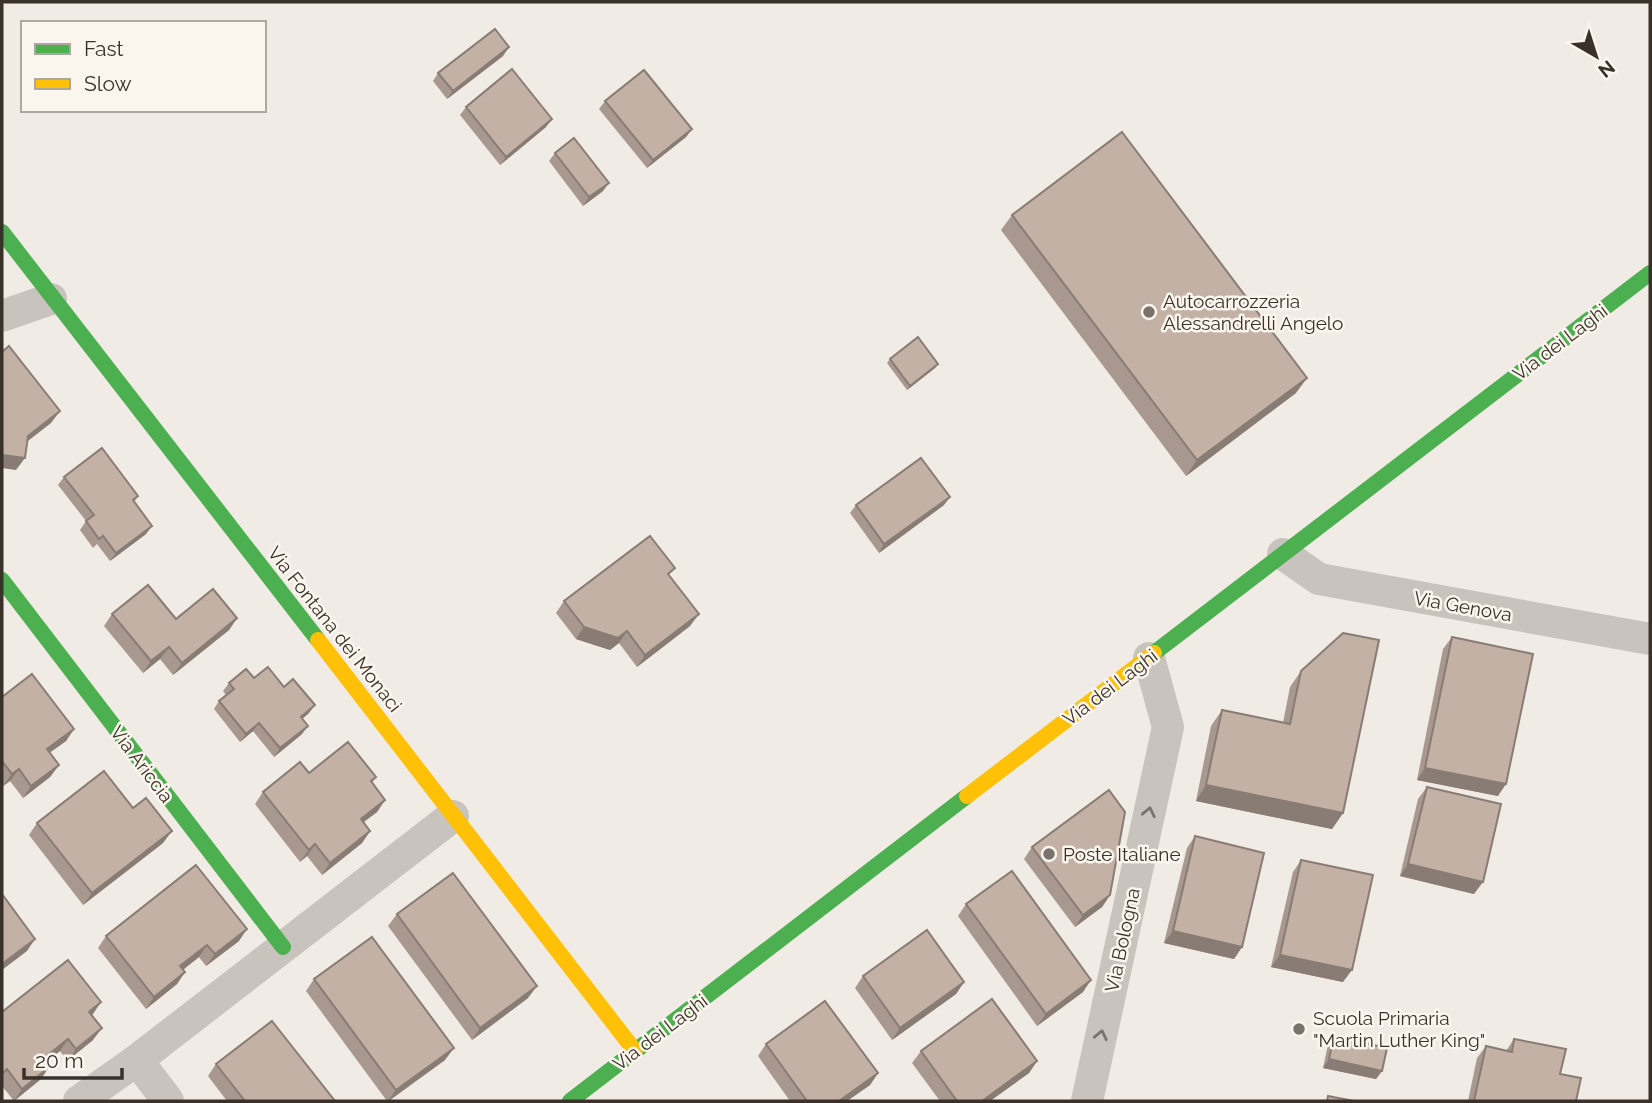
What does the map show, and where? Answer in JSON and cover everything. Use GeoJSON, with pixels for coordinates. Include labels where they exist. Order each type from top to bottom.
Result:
{"type":"FeatureCollection","features":[{"type":"Feature","properties":{"kind":"street","name":"Via Fontana dei Monaci"},"geometry":{"type":"LineString","coordinates":[[2,232],[51,299],[635,1051]]}},
{"type":"Feature","properties":{"kind":"street","name":"Via dei Laghi"},"geometry":{"type":"LineString","coordinates":[[570,1101],[1650,273]]}},
{"type":"Feature","properties":{"kind":"street"},"geometry":{"type":"LineString","coordinates":[[2,316],[51,299]]}},
{"type":"Feature","properties":{"kind":"street","name":"Via Genova"},"geometry":{"type":"LineString","coordinates":[[1283,554],[1319,579],[1650,639]]}},
{"type":"Feature","properties":{"kind":"street","name":"Via Ariccia"},"geometry":{"type":"LineString","coordinates":[[2,580],[283,947]]}},
{"type":"Feature","properties":{"kind":"street","name":"Via Bologna"},"geometry":{"type":"LineString","coordinates":[[1087,1101],[1168,727],[1149,658]]}},
{"type":"Feature","properties":{"kind":"street"},"geometry":{"type":"LineString","coordinates":[[79,1101],[137,1060],[453,816]]}},
{"type":"Feature","properties":{"kind":"street"},"geometry":{"type":"LineString","coordinates":[[137,1060],[169,1101]]}},
{"type":"Feature","properties":{"kind":"building"},"geometry":{"type":"Polygon","coordinates":[[[495,29],[509,47],[453,91],[438,73],[495,29]]]}},
{"type":"Feature","properties":{"kind":"building"},"geometry":{"type":"Polygon","coordinates":[[[512,69],[552,119],[506,157],[466,107],[512,69]]]}},
{"type":"Feature","properties":{"kind":"building"},"geometry":{"type":"Polygon","coordinates":[[[644,70],[692,129],[653,160],[605,101],[644,70]]]}},
{"type":"Feature","properties":{"kind":"building","name":"Autocarrozzeria Alessandrelli Angelo"},"geometry":{"type":"Polygon","coordinates":[[[1122,132],[1307,378],[1197,460],[1012,215],[1122,132]]]}},
{"type":"Feature","properties":{"kind":"building"},"geometry":{"type":"Polygon","coordinates":[[[574,138],[609,183],[589,197],[555,153],[574,138]]]}},
{"type":"Feature","properties":{"kind":"building"},"geometry":{"type":"Polygon","coordinates":[[[918,337],[938,364],[910,386],[890,359],[918,337]]]}},
{"type":"Feature","properties":{"kind":"building"},"geometry":{"type":"Polygon","coordinates":[[[9,346],[60,411],[28,436],[25,458],[2,455],[2,352],[9,346]]]}},
{"type":"Feature","properties":{"kind":"building"},"geometry":{"type":"Polygon","coordinates":[[[102,448],[138,496],[133,500],[152,526],[116,553],[103,536],[99,539],[86,521],[94,515],[64,477],[102,448]]]}},
{"type":"Feature","properties":{"kind":"building"},"geometry":{"type":"Polygon","coordinates":[[[921,458],[950,497],[884,544],[856,505],[921,458]]]}},
{"type":"Feature","properties":{"kind":"building"},"geometry":{"type":"Polygon","coordinates":[[[650,536],[675,568],[668,574],[699,614],[645,655],[627,631],[618,638],[584,627],[564,601],[650,536]]]}},
{"type":"Feature","properties":{"kind":"building"},"geometry":{"type":"Polygon","coordinates":[[[148,585],[176,619],[213,589],[237,618],[182,663],[169,647],[151,661],[112,614],[148,585]]]}},
{"type":"Feature","properties":{"kind":"building"},"geometry":{"type":"Polygon","coordinates":[[[1343,633],[1379,640],[1343,813],[1206,785],[1222,710],[1290,724],[1301,671],[1343,633]]]}},
{"type":"Feature","properties":{"kind":"building"},"geometry":{"type":"Polygon","coordinates":[[[1452,637],[1533,654],[1506,784],[1425,768],[1452,637]]]}},
{"type":"Feature","properties":{"kind":"building"},"geometry":{"type":"Polygon","coordinates":[[[268,667],[284,687],[293,679],[315,705],[301,717],[308,726],[280,748],[259,723],[246,734],[219,701],[234,689],[229,683],[246,669],[254,678],[268,667]]]}},
{"type":"Feature","properties":{"kind":"building"},"geometry":{"type":"Polygon","coordinates":[[[32,674],[74,729],[47,749],[59,765],[31,786],[19,769],[12,774],[2,761],[2,697],[32,674]]]}},
{"type":"Feature","properties":{"kind":"building"},"geometry":{"type":"Polygon","coordinates":[[[348,742],[376,777],[371,781],[385,800],[361,819],[370,831],[330,863],[315,844],[309,850],[263,792],[300,762],[309,773],[348,742]]]}},
{"type":"Feature","properties":{"kind":"building"},"geometry":{"type":"Polygon","coordinates":[[[104,771],[133,808],[146,798],[172,831],[92,893],[37,823],[104,771]]]}},
{"type":"Feature","properties":{"kind":"building"},"geometry":{"type":"Polygon","coordinates":[[[1427,787],[1501,804],[1483,882],[1408,864],[1427,787]]]}},
{"type":"Feature","properties":{"kind":"building"},"geometry":{"type":"Polygon","coordinates":[[[1109,790],[1125,812],[1110,895],[1083,915],[1032,847],[1109,790]]]}},
{"type":"Feature","properties":{"kind":"building"},"geometry":{"type":"Polygon","coordinates":[[[1195,836],[1264,853],[1242,947],[1173,931],[1195,836]]]}},
{"type":"Feature","properties":{"kind":"building"},"geometry":{"type":"Polygon","coordinates":[[[1301,860],[1373,875],[1352,970],[1280,955],[1301,860]]]}},
{"type":"Feature","properties":{"kind":"building"},"geometry":{"type":"Polygon","coordinates":[[[196,865],[247,929],[215,954],[207,945],[180,966],[185,972],[154,997],[106,936],[196,865]]]}},
{"type":"Feature","properties":{"kind":"building"},"geometry":{"type":"Polygon","coordinates":[[[1012,871],[1091,980],[1046,1014],[966,904],[1012,871]]]}},
{"type":"Feature","properties":{"kind":"building"},"geometry":{"type":"Polygon","coordinates":[[[453,873],[537,986],[480,1028],[397,914],[453,873]]]}},
{"type":"Feature","properties":{"kind":"building"},"geometry":{"type":"Polygon","coordinates":[[[2,894],[35,939],[2,964],[2,894]]]}},
{"type":"Feature","properties":{"kind":"building"},"geometry":{"type":"Polygon","coordinates":[[[927,930],[964,982],[900,1028],[863,976],[927,930]]]}},
{"type":"Feature","properties":{"kind":"building"},"geometry":{"type":"Polygon","coordinates":[[[372,937],[454,1048],[396,1090],[314,979],[372,937]]]}},
{"type":"Feature","properties":{"kind":"building"},"geometry":{"type":"Polygon","coordinates":[[[68,960],[101,1002],[89,1012],[102,1028],[76,1049],[68,1039],[43,1059],[49,1067],[22,1089],[7,1069],[2,1074],[2,1012],[68,960]]]}},
{"type":"Feature","properties":{"kind":"building"},"geometry":{"type":"Polygon","coordinates":[[[992,999],[1037,1061],[982,1101],[957,1101],[921,1051],[992,999]]]}},
{"type":"Feature","properties":{"kind":"building"},"geometry":{"type":"Polygon","coordinates":[[[825,1001],[878,1073],[839,1101],[807,1101],[766,1044],[825,1001]]]}},
{"type":"Feature","properties":{"kind":"building"},"geometry":{"type":"Polygon","coordinates":[[[272,1021],[335,1101],[245,1101],[216,1064],[272,1021]]]}},
{"type":"Feature","properties":{"kind":"building"},"geometry":{"type":"Polygon","coordinates":[[[1334,1036],[1387,1048],[1382,1071],[1329,1059],[1334,1036]]]}},
{"type":"Feature","properties":{"kind":"building"},"geometry":{"type":"Polygon","coordinates":[[[1514,1039],[1566,1049],[1560,1074],[1581,1078],[1576,1101],[1474,1101],[1486,1046],[1512,1052],[1514,1039]]]}},
{"type":"Feature","properties":{"kind":"building"},"geometry":{"type":"Polygon","coordinates":[[[1328,1096],[1354,1101],[1327,1101],[1328,1096]]]}},
{"type":"Feature","properties":{"kind":"traffic: fast"},"geometry":{"type":"LineString","coordinates":[[2,232],[318,640]]}},
{"type":"Feature","properties":{"kind":"traffic: fast"},"geometry":{"type":"LineString","coordinates":[[1154,653],[1650,273]]}},
{"type":"Feature","properties":{"kind":"traffic: fast"},"geometry":{"type":"LineString","coordinates":[[2,580],[283,947]]}},
{"type":"Feature","properties":{"kind":"traffic: fast"},"geometry":{"type":"LineString","coordinates":[[570,1101],[967,796]]}},
{"type":"Feature","properties":{"kind":"traffic: slow"},"geometry":{"type":"LineString","coordinates":[[318,640],[635,1051]]}},
{"type":"Feature","properties":{"kind":"traffic: slow"},"geometry":{"type":"LineString","coordinates":[[967,796],[1154,653]]}},
{"type":"Feature","properties":{"kind":"place","name":"Autocarrozzeria Alessandrelli Angelo"},"geometry":{"type":"Point","coordinates":[1149,312]}},
{"type":"Feature","properties":{"kind":"place","name":"Poste Italiane"},"geometry":{"type":"Point","coordinates":[1049,854]}},
{"type":"Feature","properties":{"kind":"place","name":"Scuola Primaria \"Martin Luther King\""},"geometry":{"type":"Point","coordinates":[1299,1029]}}]}
